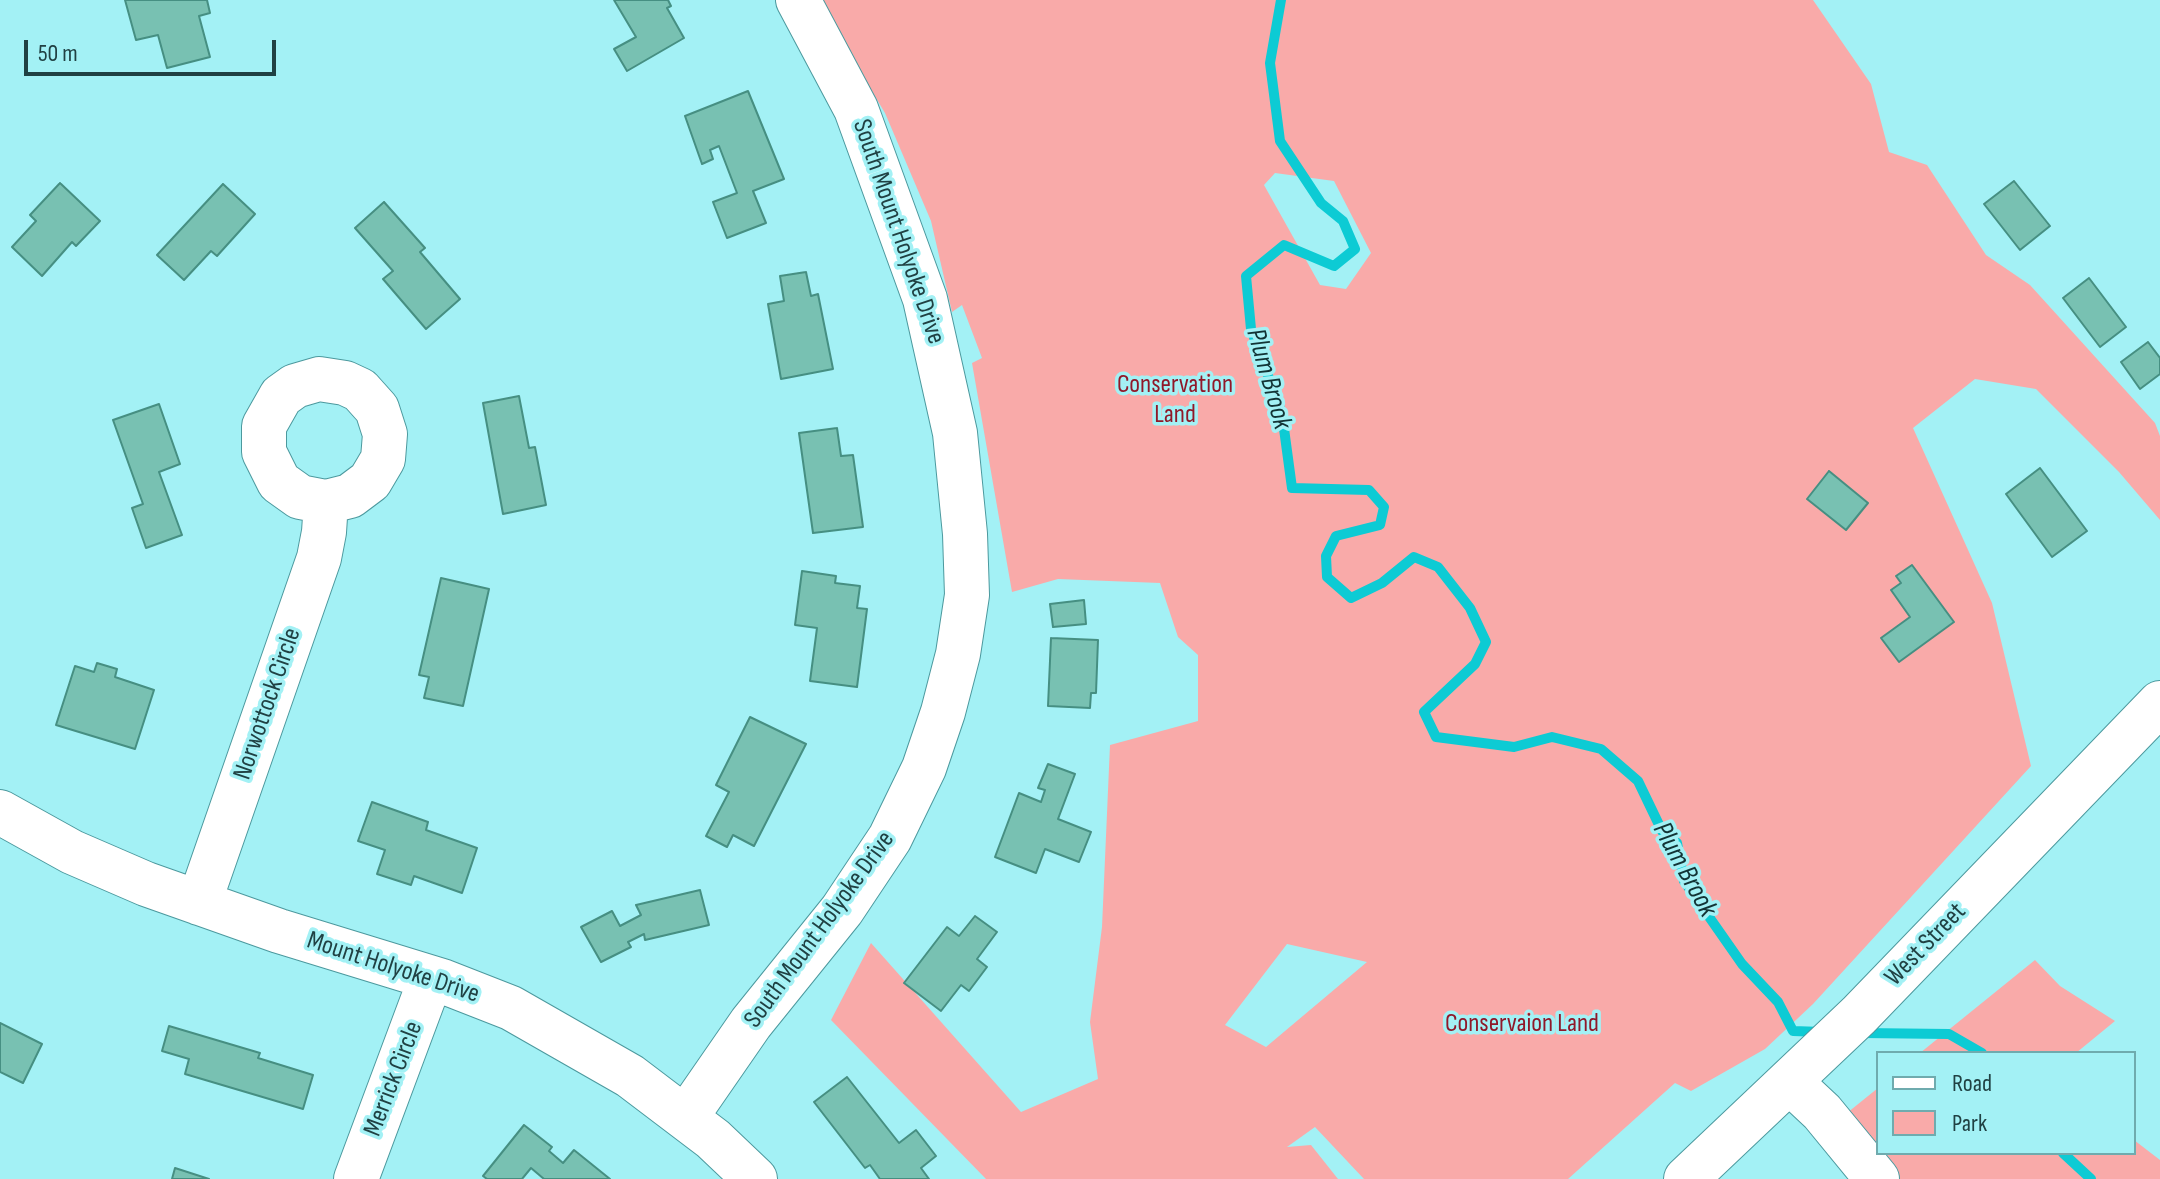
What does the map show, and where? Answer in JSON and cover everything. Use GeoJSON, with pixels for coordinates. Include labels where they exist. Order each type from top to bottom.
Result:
{"type":"FeatureCollection","features":[{"type":"Feature","properties":{"kind":"street","name":"South Mount Holyoke Drive"},"geometry":{"type":"LineString","coordinates":[[686,1117],[751,1023],[842,910],[890,838],[913,792],[939,726],[958,654],[967,595],[965,534],[955,433],[932,320],[901,223],[856,109],[798,0]]}},
{"type":"Feature","properties":{"kind":"street","name":"Norwottock Circle"},"geometry":{"type":"LineString","coordinates":[[199,903],[319,558],[326,502]]}},
{"type":"Feature","properties":{"kind":"street","name":"West Street"},"geometry":{"type":"LineString","coordinates":[[1686,1179],[1859,1015],[2160,703]]}},
{"type":"Feature","properties":{"kind":"street","name":"Mount Holyoke Drive"},"geometry":{"type":"LineString","coordinates":[[0,812],[101,865],[199,903],[481,995],[551,1028],[630,1076],[686,1117],[755,1179]]}},
{"type":"Feature","properties":{"kind":"street","name":"Merrick Circle"},"geometry":{"type":"LineString","coordinates":[[356,1179],[431,978]]}},
{"type":"Feature","properties":{"kind":"street"},"geometry":{"type":"LineString","coordinates":[[1790,1082],[1822,1112],[1877,1179]]}},
{"type":"Feature","properties":{"kind":"green space"},"geometry":{"type":"Polygon","coordinates":[[[817,0],[1813,0],[1871,84],[1889,152],[1927,165],[1986,255],[2030,285],[2155,423],[2160,436],[2160,520],[2119,472],[2036,389],[1975,379],[1913,428],[1992,603],[2031,766],[1813,1004],[1765,1049],[1691,1091],[1675,1083],[1568,1179],[1364,1179],[1315,1127],[1287,1147],[1311,1145],[1338,1179],[986,1179],[831,1020],[871,943],[1021,1112],[1098,1079],[1090,1022],[1102,927],[1110,745],[1198,721],[1198,655],[1178,637],[1160,583],[1058,579],[1012,592],[972,363],[982,358],[962,305],[952,312],[931,221],[885,113],[817,0]],[[1275,173],[1264,185],[1320,285],[1346,289],[1371,253],[1334,181],[1275,173]],[[1287,944],[1225,1025],[1266,1047],[1367,962],[1287,944]]]}},
{"type":"Feature","properties":{"kind":"green space"},"geometry":{"type":"Polygon","coordinates":[[[2035,960],[2060,986],[2115,1021],[2078,1051],[1922,1051],[2035,960]]]}},
{"type":"Feature","properties":{"kind":"green space"},"geometry":{"type":"Polygon","coordinates":[[[1876,1090],[1876,1151],[1847,1113],[1876,1090]]]}},
{"type":"Feature","properties":{"kind":"green space"},"geometry":{"type":"Polygon","coordinates":[[[2136,1142],[2160,1160],[2160,1179],[1897,1179],[1879,1155],[2136,1155],[2136,1142]]]}},
{"type":"Feature","properties":{"kind":"building"},"geometry":{"type":"Polygon","coordinates":[[[125,0],[207,0],[210,13],[199,16],[210,57],[167,68],[158,35],[136,40],[125,0]]]}},
{"type":"Feature","properties":{"kind":"building"},"geometry":{"type":"Polygon","coordinates":[[[614,0],[668,0],[671,6],[667,8],[684,38],[627,71],[614,49],[636,37],[614,0]]]}},
{"type":"Feature","properties":{"kind":"building"},"geometry":{"type":"Polygon","coordinates":[[[748,91],[784,179],[753,191],[766,223],[727,238],[713,202],[737,193],[719,146],[710,150],[713,159],[702,164],[685,116],[748,91]]]}},
{"type":"Feature","properties":{"kind":"building"},"geometry":{"type":"Polygon","coordinates":[[[2014,181],[2050,226],[2020,250],[1984,204],[2014,181]]]}},
{"type":"Feature","properties":{"kind":"building"},"geometry":{"type":"Polygon","coordinates":[[[60,183],[100,221],[76,246],[72,242],[42,276],[12,247],[36,221],[30,215],[60,183]]]}},
{"type":"Feature","properties":{"kind":"building"},"geometry":{"type":"Polygon","coordinates":[[[223,184],[255,214],[217,256],[211,251],[184,280],[157,255],[223,184]]]}},
{"type":"Feature","properties":{"kind":"building"},"geometry":{"type":"Polygon","coordinates":[[[384,202],[425,248],[420,252],[460,299],[426,329],[383,279],[393,271],[355,228],[384,202]]]}},
{"type":"Feature","properties":{"kind":"building"},"geometry":{"type":"Polygon","coordinates":[[[806,272],[811,296],[818,294],[833,369],[781,379],[768,304],[784,301],[780,276],[806,272]]]}},
{"type":"Feature","properties":{"kind":"building"},"geometry":{"type":"Polygon","coordinates":[[[2089,278],[2126,327],[2100,347],[2063,298],[2089,278]]]}},
{"type":"Feature","properties":{"kind":"building"},"geometry":{"type":"Polygon","coordinates":[[[2148,342],[2160,358],[2160,374],[2140,389],[2121,362],[2148,342]]]}},
{"type":"Feature","properties":{"kind":"building"},"geometry":{"type":"Polygon","coordinates":[[[519,396],[529,448],[535,447],[546,505],[503,514],[483,403],[519,396]]]}},
{"type":"Feature","properties":{"kind":"building"},"geometry":{"type":"Polygon","coordinates":[[[159,404],[180,464],[159,472],[182,535],[146,548],[132,508],[143,504],[113,420],[159,404]]]}},
{"type":"Feature","properties":{"kind":"building"},"geometry":{"type":"Polygon","coordinates":[[[837,428],[841,456],[853,455],[863,527],[813,533],[799,433],[837,428]]]}},
{"type":"Feature","properties":{"kind":"building"},"geometry":{"type":"Polygon","coordinates":[[[2040,468],[2087,531],[2052,557],[2006,494],[2040,468]]]}},
{"type":"Feature","properties":{"kind":"building"},"geometry":{"type":"Polygon","coordinates":[[[1829,471],[1868,503],[1846,530],[1807,499],[1829,471]]]}},
{"type":"Feature","properties":{"kind":"building"},"geometry":{"type":"Polygon","coordinates":[[[1912,565],[1954,622],[1899,662],[1881,638],[1910,617],[1891,590],[1901,583],[1896,576],[1912,565]]]}},
{"type":"Feature","properties":{"kind":"building"},"geometry":{"type":"Polygon","coordinates":[[[802,571],[836,576],[835,583],[860,586],[857,608],[867,609],[857,687],[810,681],[817,628],[795,625],[802,571]]]}},
{"type":"Feature","properties":{"kind":"building"},"geometry":{"type":"Polygon","coordinates":[[[441,578],[489,589],[463,706],[424,698],[429,677],[419,675],[441,578]]]}},
{"type":"Feature","properties":{"kind":"building"},"geometry":{"type":"Polygon","coordinates":[[[1084,600],[1086,624],[1053,627],[1050,604],[1084,600]]]}},
{"type":"Feature","properties":{"kind":"building"},"geometry":{"type":"Polygon","coordinates":[[[1051,638],[1098,640],[1096,693],[1091,693],[1090,708],[1048,706],[1051,638]]]}},
{"type":"Feature","properties":{"kind":"building"},"geometry":{"type":"Polygon","coordinates":[[[97,663],[117,669],[115,677],[154,690],[135,749],[56,725],[75,666],[94,672],[97,663]]]}},
{"type":"Feature","properties":{"kind":"building"},"geometry":{"type":"Polygon","coordinates":[[[750,717],[806,744],[754,846],[733,835],[727,847],[706,836],[729,792],[716,785],[750,717]]]}},
{"type":"Feature","properties":{"kind":"building"},"geometry":{"type":"Polygon","coordinates":[[[1048,764],[1075,774],[1058,819],[1091,832],[1079,862],[1045,849],[1036,873],[995,857],[1019,793],[1041,802],[1045,790],[1038,788],[1048,764]]]}},
{"type":"Feature","properties":{"kind":"building"},"geometry":{"type":"Polygon","coordinates":[[[372,802],[428,822],[426,830],[477,848],[462,893],[414,876],[411,885],[377,874],[385,850],[358,841],[372,802]]]}},
{"type":"Feature","properties":{"kind":"building"},"geometry":{"type":"Polygon","coordinates":[[[700,890],[709,925],[645,940],[644,934],[628,942],[631,947],[601,962],[581,927],[612,911],[620,926],[641,915],[636,905],[700,890]]]}},
{"type":"Feature","properties":{"kind":"building"},"geometry":{"type":"Polygon","coordinates":[[[975,916],[997,932],[977,959],[987,967],[969,991],[961,985],[941,1011],[904,983],[947,927],[959,936],[975,916]]]}},
{"type":"Feature","properties":{"kind":"building"},"geometry":{"type":"Polygon","coordinates":[[[0,1023],[42,1044],[23,1083],[0,1072],[0,1023]]]}},
{"type":"Feature","properties":{"kind":"building"},"geometry":{"type":"Polygon","coordinates":[[[169,1026],[260,1053],[258,1058],[313,1075],[303,1109],[185,1074],[189,1059],[162,1051],[169,1026]]]}},
{"type":"Feature","properties":{"kind":"building"},"geometry":{"type":"Polygon","coordinates":[[[847,1077],[899,1143],[916,1130],[936,1156],[921,1168],[929,1179],[880,1179],[870,1165],[865,1168],[814,1102],[847,1077]]]}},
{"type":"Feature","properties":{"kind":"building"},"geometry":{"type":"Polygon","coordinates":[[[524,1125],[552,1147],[549,1151],[563,1163],[574,1150],[610,1179],[544,1179],[531,1168],[522,1179],[487,1179],[483,1176],[524,1125]]]}},
{"type":"Feature","properties":{"kind":"building"},"geometry":{"type":"Polygon","coordinates":[[[175,1168],[209,1179],[172,1179],[175,1168]]]}},
{"type":"Feature","properties":{"kind":"waterway","name":"Plum Brook"},"geometry":{"type":"LineString","coordinates":[[1281,0],[1270,63],[1280,141],[1321,203],[1343,221],[1355,249],[1334,266],[1284,245],[1246,276],[1251,329],[1282,414],[1292,488],[1369,490],[1384,507],[1380,525],[1336,536],[1326,556],[1327,577],[1351,598],[1382,583],[1414,557],[1438,567],[1470,608],[1486,642],[1475,664],[1424,712],[1436,737],[1514,747],[1552,737],[1601,749],[1638,781],[1662,831],[1677,843],[1684,881],[1742,964],[1778,1002],[1793,1031],[1822,1032]]}},
{"type":"Feature","properties":{"kind":"waterway","name":"Plum Brook"},"geometry":{"type":"LineString","coordinates":[[1862,1033],[1949,1034],[1979,1051]]}},
{"type":"Feature","properties":{"kind":"waterway","name":"Plum Brook"},"geometry":{"type":"LineString","coordinates":[[2065,1155],[2091,1179]]}},
{"type":"Feature","properties":{"kind":"park label","name":"Conservation Land"},"geometry":{"type":"Point","coordinates":[1175,400]}},
{"type":"Feature","properties":{"kind":"park label","name":"Conservaion Land"},"geometry":{"type":"Point","coordinates":[1522,1024]}}]}
